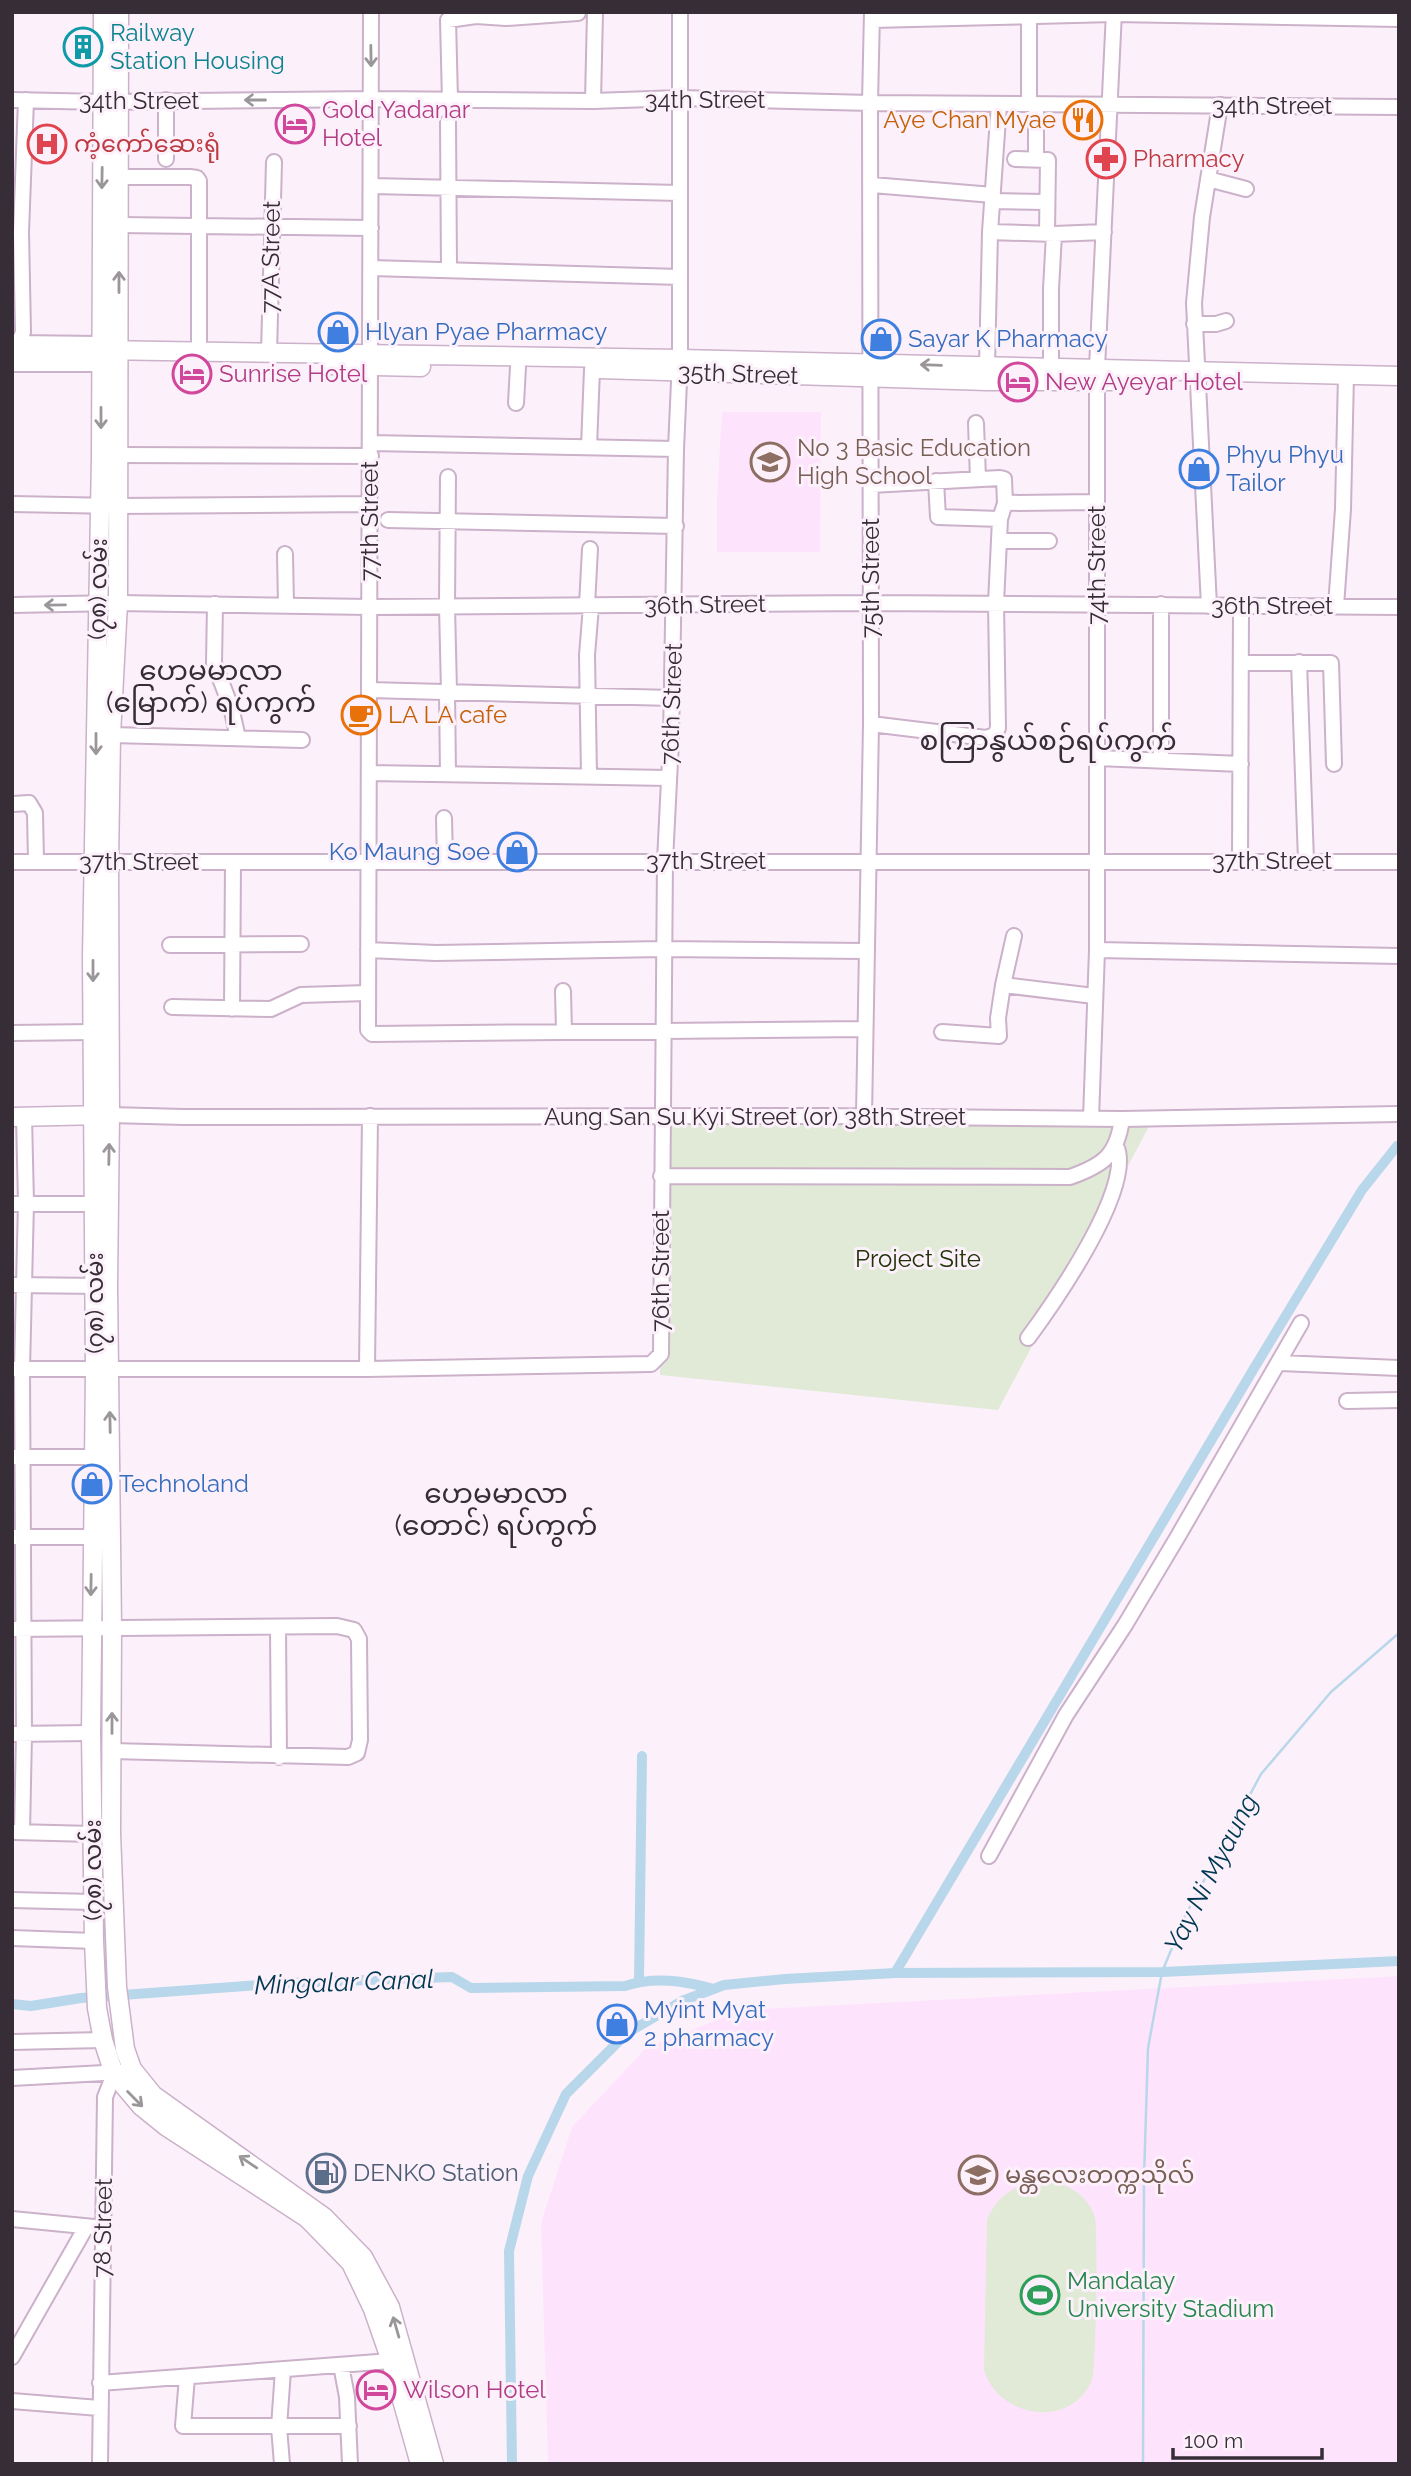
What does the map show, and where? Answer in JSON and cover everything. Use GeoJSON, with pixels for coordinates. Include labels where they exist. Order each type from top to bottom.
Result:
{"type":"FeatureCollection","features":[{"type":"Feature","properties":{"kind":"main road","name":"(၇၈) လမ်း"},"geometry":{"type":"LineString","coordinates":[[103,12],[119,177],[119,454],[109,506],[99,604],[96,697],[102,862],[102,1457],[111,1537],[111,1833],[118,2006],[125,2049],[123,2072]]}},
{"type":"Feature","properties":{"kind":"main road","name":"(၇၈) လမ်း"},"geometry":{"type":"LineString","coordinates":[[102,1115],[93,1032],[118,603],[109,506],[101,354],[111,101],[119,12]]}},
{"type":"Feature","properties":{"kind":"main road","name":"35th Street"},"geometry":{"type":"LineString","coordinates":[[14,345],[119,355],[1345,380],[1399,376]]}},
{"type":"Feature","properties":{"kind":"main road","name":"35th Street"},"geometry":{"type":"LineString","coordinates":[[119,355],[269,353],[592,369],[680,365]]}},
{"type":"Feature","properties":{"kind":"main road","name":"35th Street"},"geometry":{"type":"LineString","coordinates":[[959,373],[987,366],[1051,368],[1097,374]]}},
{"type":"Feature","properties":{"kind":"main road","name":"35th Street"},"geometry":{"type":"LineString","coordinates":[[1345,380],[1399,387]]}},
{"type":"Feature","properties":{"kind":"main road"},"geometry":{"type":"LineString","coordinates":[[18,1117],[102,1115]]}},
{"type":"Feature","properties":{"kind":"main road","name":"(၇၈) လမ်း"},"geometry":{"type":"LineString","coordinates":[[102,1457],[92,1537],[91,1733],[96,1998],[103,2040],[141,2106],[307,2218],[351,2263],[373,2309],[391,2361],[419,2464]]}},
{"type":"Feature","properties":{"kind":"main road","name":"(၇၈) လမ်း"},"geometry":{"type":"LineString","coordinates":[[123,2072],[313,2209],[363,2257],[390,2308],[434,2464]]}},
{"type":"Feature","properties":{"kind":"street","name":"77th Street"},"geometry":{"type":"LineString","coordinates":[[371,12],[368,1030],[372,1034],[564,1031]]}},
{"type":"Feature","properties":{"kind":"street"},"geometry":{"type":"LineString","coordinates":[[593,101],[595,12]]}},
{"type":"Feature","properties":{"kind":"street","name":"76th Street"},"geometry":{"type":"LineString","coordinates":[[367,1369],[651,1364],[660,1354],[664,1116],[663,949],[680,365],[680,12]]}},
{"type":"Feature","properties":{"kind":"street"},"geometry":{"type":"LineString","coordinates":[[450,100],[448,20],[476,14],[506,18],[578,13]]}},
{"type":"Feature","properties":{"kind":"street"},"geometry":{"type":"LineString","coordinates":[[872,16],[1028,17],[1114,13],[1399,19]]}},
{"type":"Feature","properties":{"kind":"street","name":"74th Street"},"geometry":{"type":"LineString","coordinates":[[1091,1119],[1097,950],[1097,374],[1114,13]]}},
{"type":"Feature","properties":{"kind":"street","name":"75th Street"},"geometry":{"type":"LineString","coordinates":[[863,1116],[871,724],[872,16]]}},
{"type":"Feature","properties":{"kind":"street"},"geometry":{"type":"LineString","coordinates":[[1028,17],[1036,159]]}},
{"type":"Feature","properties":{"kind":"street","name":"34th Street"},"geometry":{"type":"LineString","coordinates":[[19,100],[593,101],[680,98],[870,103],[1399,107]]}},
{"type":"Feature","properties":{"kind":"street"},"geometry":{"type":"LineString","coordinates":[[19,100],[23,332],[14,345],[101,354]]}},
{"type":"Feature","properties":{"kind":"street"},"geometry":{"type":"LineString","coordinates":[[166,100],[166,159]]}},
{"type":"Feature","properties":{"kind":"street"},"geometry":{"type":"LineString","coordinates":[[987,366],[990,232],[999,104]]}},
{"type":"Feature","properties":{"kind":"street"},"geometry":{"type":"LineString","coordinates":[[1209,606],[1197,377],[1196,272],[1220,105]]}},
{"type":"Feature","properties":{"kind":"street"},"geometry":{"type":"LineString","coordinates":[[449,122],[449,270]]}},
{"type":"Feature","properties":{"kind":"street"},"geometry":{"type":"LineString","coordinates":[[1015,159],[1048,160],[1050,165],[1046,202],[1051,234],[1051,368]]}},
{"type":"Feature","properties":{"kind":"street","name":"77A Street"},"geometry":{"type":"LineString","coordinates":[[269,353],[274,162]]}},
{"type":"Feature","properties":{"kind":"street"},"geometry":{"type":"LineString","coordinates":[[119,177],[197,178],[199,181],[199,352]]}},
{"type":"Feature","properties":{"kind":"street"},"geometry":{"type":"LineString","coordinates":[[1208,179],[1246,189]]}},
{"type":"Feature","properties":{"kind":"street"},"geometry":{"type":"LineString","coordinates":[[372,186],[680,193]]}},
{"type":"Feature","properties":{"kind":"street"},"geometry":{"type":"LineString","coordinates":[[872,186],[1046,202]]}},
{"type":"Feature","properties":{"kind":"street"},"geometry":{"type":"LineString","coordinates":[[119,225],[371,228]]}},
{"type":"Feature","properties":{"kind":"street"},"geometry":{"type":"LineString","coordinates":[[990,232],[1104,232]]}},
{"type":"Feature","properties":{"kind":"street"},"geometry":{"type":"LineString","coordinates":[[371,268],[680,277]]}},
{"type":"Feature","properties":{"kind":"street"},"geometry":{"type":"LineString","coordinates":[[1195,324],[1226,321]]}},
{"type":"Feature","properties":{"kind":"street"},"geometry":{"type":"LineString","coordinates":[[12,364],[101,354]]}},
{"type":"Feature","properties":{"kind":"street"},"geometry":{"type":"LineString","coordinates":[[516,403],[518,367]]}},
{"type":"Feature","properties":{"kind":"street"},"geometry":{"type":"LineString","coordinates":[[589,447],[592,369]]}},
{"type":"Feature","properties":{"kind":"street"},"geometry":{"type":"LineString","coordinates":[[1336,606],[1343,509],[1345,380]]}},
{"type":"Feature","properties":{"kind":"street"},"geometry":{"type":"LineString","coordinates":[[976,423],[978,479]]}},
{"type":"Feature","properties":{"kind":"street"},"geometry":{"type":"LineString","coordinates":[[119,454],[589,447],[676,449]]}},
{"type":"Feature","properties":{"kind":"street"},"geometry":{"type":"LineString","coordinates":[[448,477],[449,774]]}},
{"type":"Feature","properties":{"kind":"street"},"geometry":{"type":"LineString","coordinates":[[871,724],[986,738],[995,735],[998,727],[996,603],[1004,479],[872,485]]}},
{"type":"Feature","properties":{"kind":"street"},"geometry":{"type":"LineString","coordinates":[[936,481],[938,517],[1000,519]]}},
{"type":"Feature","properties":{"kind":"street"},"geometry":{"type":"LineString","coordinates":[[1004,503],[1097,502]]}},
{"type":"Feature","properties":{"kind":"street"},"geometry":{"type":"LineString","coordinates":[[12,504],[370,504]]}},
{"type":"Feature","properties":{"kind":"street"},"geometry":{"type":"LineString","coordinates":[[388,520],[676,526]]}},
{"type":"Feature","properties":{"kind":"street"},"geometry":{"type":"LineString","coordinates":[[999,541],[1049,541]]}},
{"type":"Feature","properties":{"kind":"street"},"geometry":{"type":"LineString","coordinates":[[589,776],[587,655],[590,550]]}},
{"type":"Feature","properties":{"kind":"street"},"geometry":{"type":"LineString","coordinates":[[285,554],[285,605]]}},
{"type":"Feature","properties":{"kind":"street","name":"36th Street"},"geometry":{"type":"LineString","coordinates":[[12,605],[118,603],[370,607],[996,603],[1399,607]]}},
{"type":"Feature","properties":{"kind":"street"},"geometry":{"type":"LineString","coordinates":[[215,604],[214,663],[231,707],[238,738]]}},
{"type":"Feature","properties":{"kind":"street"},"geometry":{"type":"LineString","coordinates":[[1161,604],[1161,761]]}},
{"type":"Feature","properties":{"kind":"street"},"geometry":{"type":"LineString","coordinates":[[1240,861],[1241,606]]}},
{"type":"Feature","properties":{"kind":"street"},"geometry":{"type":"LineString","coordinates":[[1298,662],[1306,861]]}},
{"type":"Feature","properties":{"kind":"street"},"geometry":{"type":"LineString","coordinates":[[1241,663],[1328,662],[1332,666],[1335,764]]}},
{"type":"Feature","properties":{"kind":"street"},"geometry":{"type":"LineString","coordinates":[[369,690],[672,698]]}},
{"type":"Feature","properties":{"kind":"street"},"geometry":{"type":"LineString","coordinates":[[111,735],[302,740]]}},
{"type":"Feature","properties":{"kind":"street"},"geometry":{"type":"LineString","coordinates":[[1098,758],[1241,764]]}},
{"type":"Feature","properties":{"kind":"street"},"geometry":{"type":"LineString","coordinates":[[369,773],[670,778]]}},
{"type":"Feature","properties":{"kind":"street"},"geometry":{"type":"LineString","coordinates":[[12,804],[29,803],[33,806],[36,862]]}},
{"type":"Feature","properties":{"kind":"street"},"geometry":{"type":"LineString","coordinates":[[444,818],[445,861]]}},
{"type":"Feature","properties":{"kind":"street","name":"37th Street"},"geometry":{"type":"LineString","coordinates":[[12,862],[1399,862]]}},
{"type":"Feature","properties":{"kind":"street"},"geometry":{"type":"LineString","coordinates":[[232,1009],[233,862]]}},
{"type":"Feature","properties":{"kind":"street"},"geometry":{"type":"LineString","coordinates":[[942,1032],[999,1036],[998,1018],[1014,936]]}},
{"type":"Feature","properties":{"kind":"street"},"geometry":{"type":"LineString","coordinates":[[170,945],[300,944]]}},
{"type":"Feature","properties":{"kind":"street"},"geometry":{"type":"LineString","coordinates":[[368,950],[436,953],[663,949],[867,951]]}},
{"type":"Feature","properties":{"kind":"street"},"geometry":{"type":"LineString","coordinates":[[1097,950],[1399,956]]}},
{"type":"Feature","properties":{"kind":"street"},"geometry":{"type":"LineString","coordinates":[[1003,985],[1094,996]]}},
{"type":"Feature","properties":{"kind":"street"},"geometry":{"type":"LineString","coordinates":[[563,990],[564,1031],[865,1029]]}},
{"type":"Feature","properties":{"kind":"street"},"geometry":{"type":"LineString","coordinates":[[172,1007],[271,1009],[290,999],[310,994],[367,993]]}},
{"type":"Feature","properties":{"kind":"street"},"geometry":{"type":"LineString","coordinates":[[12,1033],[93,1032]]}},
{"type":"Feature","properties":{"kind":"street","name":"Aung San Su Kyi Street (or) 38th Street"},"geometry":{"type":"LineString","coordinates":[[102,1115],[1122,1119],[1399,1114]]}},
{"type":"Feature","properties":{"kind":"street"},"geometry":{"type":"LineString","coordinates":[[17,1369],[367,1369],[370,1116]]}},
{"type":"Feature","properties":{"kind":"street"},"geometry":{"type":"LineString","coordinates":[[18,1117],[17,1832],[93,1834]]}},
{"type":"Feature","properties":{"kind":"street"},"geometry":{"type":"LineString","coordinates":[[661,1176],[1070,1177],[1109,1158],[1116,1146],[1122,1119]]}},
{"type":"Feature","properties":{"kind":"street"},"geometry":{"type":"LineString","coordinates":[[1028,1338],[1072,1274],[1103,1217],[1116,1180],[1120,1153],[1116,1146]]}},
{"type":"Feature","properties":{"kind":"street"},"geometry":{"type":"LineString","coordinates":[[19,1204],[101,1204]]}},
{"type":"Feature","properties":{"kind":"street"},"geometry":{"type":"LineString","coordinates":[[18,1285],[101,1286]]}},
{"type":"Feature","properties":{"kind":"street"},"geometry":{"type":"LineString","coordinates":[[989,1856],[1066,1715],[1125,1625],[1301,1323]]}},
{"type":"Feature","properties":{"kind":"street"},"geometry":{"type":"LineString","coordinates":[[1280,1363],[1399,1368]]}},
{"type":"Feature","properties":{"kind":"street"},"geometry":{"type":"LineString","coordinates":[[1348,1401],[1399,1401]]}},
{"type":"Feature","properties":{"kind":"street"},"geometry":{"type":"LineString","coordinates":[[18,1457],[102,1457]]}},
{"type":"Feature","properties":{"kind":"street"},"geometry":{"type":"LineString","coordinates":[[18,1537],[111,1537]]}},
{"type":"Feature","properties":{"kind":"street"},"geometry":{"type":"LineString","coordinates":[[278,1626],[279,1757]]}},
{"type":"Feature","properties":{"kind":"street"},"geometry":{"type":"LineString","coordinates":[[18,1629],[337,1626],[354,1630],[359,1639],[360,1740],[357,1753],[348,1758],[111,1751]]}},
{"type":"Feature","properties":{"kind":"street"},"geometry":{"type":"LineString","coordinates":[[18,1734],[91,1733]]}},
{"type":"Feature","properties":{"kind":"street"},"geometry":{"type":"LineString","coordinates":[[12,1900],[93,1902]]}},
{"type":"Feature","properties":{"kind":"street"},"geometry":{"type":"LineString","coordinates":[[12,1938],[94,1941]]}},
{"type":"Feature","properties":{"kind":"street"},"geometry":{"type":"LineString","coordinates":[[12,2042],[103,2040]]}},
{"type":"Feature","properties":{"kind":"street"},"geometry":{"type":"LineString","coordinates":[[12,2078],[123,2072]]}},
{"type":"Feature","properties":{"kind":"street","name":"78 Street"},"geometry":{"type":"LineString","coordinates":[[100,2464],[105,2097],[123,2072]]}},
{"type":"Feature","properties":{"kind":"street"},"geometry":{"type":"LineString","coordinates":[[12,2219],[102,2227]]}},
{"type":"Feature","properties":{"kind":"street"},"geometry":{"type":"LineString","coordinates":[[12,2357],[86,2227]]}},
{"type":"Feature","properties":{"kind":"street"},"geometry":{"type":"LineString","coordinates":[[100,2383],[391,2361]]}},
{"type":"Feature","properties":{"kind":"street"},"geometry":{"type":"LineString","coordinates":[[341,2365],[351,2464]]}},
{"type":"Feature","properties":{"kind":"street"},"geometry":{"type":"LineString","coordinates":[[282,2464],[279,2427],[283,2370]]}},
{"type":"Feature","properties":{"kind":"street"},"geometry":{"type":"LineString","coordinates":[[187,2377],[183,2426],[349,2426]]}},
{"type":"Feature","properties":{"kind":"street"},"geometry":{"type":"LineString","coordinates":[[12,2401],[99,2407]]}},
{"type":"Feature","properties":{"kind":"shaded area","name":"No 3 Basic Education High School"},"geometry":{"type":"Polygon","coordinates":[[[722,412],[821,412],[820,552],[717,552],[722,412]]]}},
{"type":"Feature","properties":{"kind":"shaded area","name":"မန္တလေးတက္ကသိုလ်"},"geometry":{"type":"Polygon","coordinates":[[[1399,1976],[1399,2464],[548,2464],[541,2223],[572,2127],[646,2048],[743,2010],[1399,1976]]]}},
{"type":"Feature","properties":{"kind":"green space","name":"Project Site"},"geometry":{"type":"Polygon","coordinates":[[[664,1116],[1153,1119],[998,1410],[660,1375],[664,1116]]]}},
{"type":"Feature","properties":{"kind":"green space","name":"Mandalay University Stadium"},"geometry":{"type":"Polygon","coordinates":[[[1042,2181],[1075,2191],[1087,2202],[1095,2218],[1095,2327],[1092,2380],[1082,2396],[1068,2406],[1035,2412],[1004,2399],[992,2386],[984,2370],[987,2220],[996,2204],[1008,2192],[1042,2181]]]}},
{"type":"Feature","properties":{"kind":"waterway"},"geometry":{"type":"LineString","coordinates":[[895,1973],[1362,1190],[1397,1146]]}},
{"type":"Feature","properties":{"kind":"waterway","name":"Yay Ni Myaung"},"geometry":{"type":"LineString","coordinates":[[1143,2464],[1144,2178],[1148,2048],[1162,1972],[1186,1914],[1261,1774],[1331,1692],[1399,1633]]}},
{"type":"Feature","properties":{"kind":"waterway"},"geometry":{"type":"LineString","coordinates":[[639,1981],[642,1756]]}},
{"type":"Feature","properties":{"kind":"waterway"},"geometry":{"type":"LineString","coordinates":[[512,2464],[509,2251],[528,2176],[566,2094],[627,2033],[682,2001],[724,1985],[785,1979],[895,1973],[1162,1972],[1399,1961]]}},
{"type":"Feature","properties":{"kind":"waterway","name":"Mingalar Canal"},"geometry":{"type":"LineString","coordinates":[[12,2004],[31,2006],[81,1998],[287,1983],[452,1977],[471,1988],[625,1986],[659,1980],[714,1989]]}},
{"type":"Feature","properties":{"kind":"place","name":"Railway Station Housing"},"geometry":{"type":"Point","coordinates":[83,47]}},
{"type":"Feature","properties":{"kind":"place","name":"Aye Chan Myae"},"geometry":{"type":"Point","coordinates":[1083,120]}},
{"type":"Feature","properties":{"kind":"place","name":"Gold Yadanar Hotel"},"geometry":{"type":"Point","coordinates":[295,124]}},
{"type":"Feature","properties":{"kind":"place","name":"ကံ့ကော်ဆေးရုံ"},"geometry":{"type":"Point","coordinates":[47,144]}},
{"type":"Feature","properties":{"kind":"place","name":"Pharmacy"},"geometry":{"type":"Point","coordinates":[1106,159]}},
{"type":"Feature","properties":{"kind":"place","name":"Hlyan Pyae Pharmacy"},"geometry":{"type":"Point","coordinates":[338,332]}},
{"type":"Feature","properties":{"kind":"place","name":"Sayar K Pharmacy"},"geometry":{"type":"Point","coordinates":[881,339]}},
{"type":"Feature","properties":{"kind":"place","name":"Sunrise Hotel"},"geometry":{"type":"Point","coordinates":[192,374]}},
{"type":"Feature","properties":{"kind":"place","name":"New Ayeyar Hotel"},"geometry":{"type":"Point","coordinates":[1018,382]}},
{"type":"Feature","properties":{"kind":"place","name":"No 3 Basic Education High School"},"geometry":{"type":"Point","coordinates":[770,462]}},
{"type":"Feature","properties":{"kind":"place","name":"Phyu Phyu Tailor"},"geometry":{"type":"Point","coordinates":[1199,469]}},
{"type":"Feature","properties":{"kind":"place","name":"LA LA cafe"},"geometry":{"type":"Point","coordinates":[361,715]}},
{"type":"Feature","properties":{"kind":"place","name":"Ko Maung Soe"},"geometry":{"type":"Point","coordinates":[517,852]}},
{"type":"Feature","properties":{"kind":"place","name":"Technoland"},"geometry":{"type":"Point","coordinates":[92,1484]}},
{"type":"Feature","properties":{"kind":"place","name":"Myint Myat 2 pharmacy"},"geometry":{"type":"Point","coordinates":[617,2024]}},
{"type":"Feature","properties":{"kind":"place","name":"DENKO Station"},"geometry":{"type":"Point","coordinates":[326,2173]}},
{"type":"Feature","properties":{"kind":"place","name":"မန္တလေးတက္ကသိုလ်"},"geometry":{"type":"Point","coordinates":[978,2175]}},
{"type":"Feature","properties":{"kind":"place","name":"Mandalay University Stadium"},"geometry":{"type":"Point","coordinates":[1040,2295]}},
{"type":"Feature","properties":{"kind":"place","name":"Wilson Hotel"},"geometry":{"type":"Point","coordinates":[376,2390]}},
{"type":"Feature","properties":{"kind":"district","name":"ဟေမမာလာ (မြောက်) ရပ်ကွက်"},"geometry":{"type":"Point","coordinates":[211,686]}},
{"type":"Feature","properties":{"kind":"district","name":"စကြာနွယ်စဉ်ရပ်ကွက်"},"geometry":{"type":"Point","coordinates":[1048,740]}},
{"type":"Feature","properties":{"kind":"district","name":"ဟေမမာလာ (တောင်) ရပ်ကွက်"},"geometry":{"type":"Point","coordinates":[496,1509]}}]}
